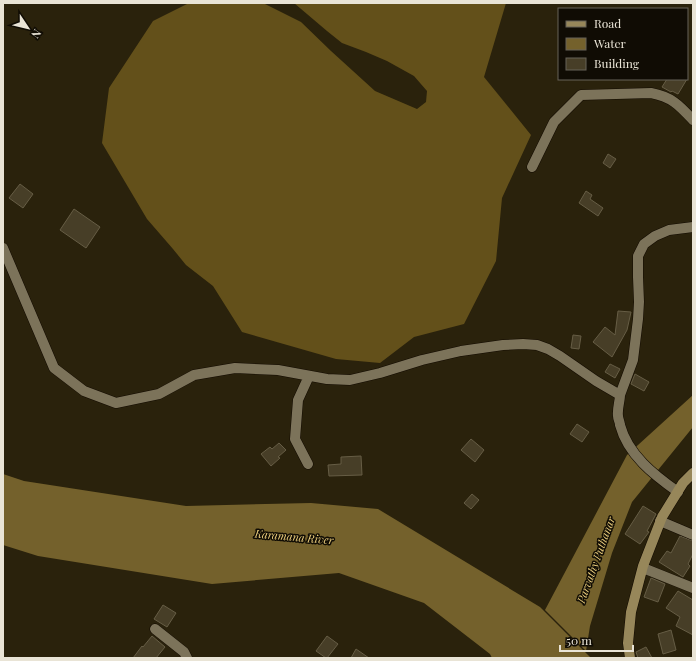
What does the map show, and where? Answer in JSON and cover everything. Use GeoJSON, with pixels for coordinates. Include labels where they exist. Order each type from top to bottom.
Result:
{"type":"FeatureCollection","features":[{"type":"Feature","properties":{"kind":"street"},"geometry":{"type":"LineString","coordinates":[[532,167],[554,122],[581,95],[660,94],[673,100],[693,120]]}},
{"type":"Feature","properties":{"kind":"street"},"geometry":{"type":"LineString","coordinates":[[678,492],[659,478],[644,464],[630,447],[623,433],[618,416],[620,395],[633,360],[638,320],[638,256],[644,244],[655,236],[668,230],[693,226]]}},
{"type":"Feature","properties":{"kind":"street"},"geometry":{"type":"LineString","coordinates":[[3,248],[54,368],[84,391],[116,403],[159,394],[194,375],[235,368],[278,370],[327,380],[350,380],[461,351],[503,345],[523,344],[537,345],[548,349],[620,395]]}},
{"type":"Feature","properties":{"kind":"street"},"geometry":{"type":"LineString","coordinates":[[308,464],[295,439],[298,400],[309,376]]}},
{"type":"Feature","properties":{"kind":"street"},"geometry":{"type":"LineString","coordinates":[[630,658],[628,643],[631,612],[643,568],[662,517],[683,483],[693,472]]}},
{"type":"Feature","properties":{"kind":"street"},"geometry":{"type":"LineString","coordinates":[[660,521],[693,535]]}},
{"type":"Feature","properties":{"kind":"street"},"geometry":{"type":"LineString","coordinates":[[643,568],[693,588]]}},
{"type":"Feature","properties":{"kind":"street"},"geometry":{"type":"LineString","coordinates":[[155,629],[184,652],[187,658]]}},
{"type":"Feature","properties":{"kind":"shaded area"},"geometry":{"type":"Polygon","coordinates":[[[189,3],[263,3],[301,22],[375,91],[417,109],[426,102],[427,91],[414,76],[387,61],[342,43],[294,3],[506,3],[484,77],[531,135],[502,198],[496,261],[464,324],[414,337],[380,363],[336,359],[242,332],[213,286],[186,265],[147,219],[102,143],[109,88],[153,21],[189,3]]]}},
{"type":"Feature","properties":{"kind":"water","name":"Parvathy Puthanar"},"geometry":{"type":"Polygon","coordinates":[[[693,395],[693,427],[632,502],[612,553],[590,626],[586,651],[545,610],[627,455],[693,395]]]}},
{"type":"Feature","properties":{"kind":"water","name":"Karamana River"},"geometry":{"type":"Polygon","coordinates":[[[3,474],[24,481],[186,506],[311,503],[378,509],[540,607],[591,658],[492,658],[490,654],[424,603],[339,573],[212,584],[38,556],[3,545],[3,474]]]}},
{"type":"Feature","properties":{"kind":"building"},"geometry":{"type":"Polygon","coordinates":[[[666,80],[686,80],[678,94],[662,87],[666,80]]]}},
{"type":"Feature","properties":{"kind":"building"},"geometry":{"type":"Polygon","coordinates":[[[608,154],[616,159],[610,168],[603,163],[608,154]]]}},
{"type":"Feature","properties":{"kind":"building"},"geometry":{"type":"Polygon","coordinates":[[[20,184],[33,194],[23,208],[9,198],[20,184]]]}},
{"type":"Feature","properties":{"kind":"building"},"geometry":{"type":"Polygon","coordinates":[[[586,191],[592,195],[590,199],[603,208],[598,216],[579,203],[586,191]]]}},
{"type":"Feature","properties":{"kind":"building"},"geometry":{"type":"Polygon","coordinates":[[[74,209],[100,227],[86,248],[60,230],[74,209]]]}},
{"type":"Feature","properties":{"kind":"building"},"geometry":{"type":"Polygon","coordinates":[[[618,311],[631,312],[627,330],[612,357],[593,342],[605,327],[615,335],[618,311]]]}},
{"type":"Feature","properties":{"kind":"building"},"geometry":{"type":"Polygon","coordinates":[[[573,335],[581,336],[579,349],[571,348],[573,335]]]}},
{"type":"Feature","properties":{"kind":"building"},"geometry":{"type":"Polygon","coordinates":[[[610,364],[620,369],[615,378],[605,372],[610,364]]]}},
{"type":"Feature","properties":{"kind":"building"},"geometry":{"type":"Polygon","coordinates":[[[635,374],[649,382],[644,391],[631,384],[635,374]]]}},
{"type":"Feature","properties":{"kind":"building"},"geometry":{"type":"Polygon","coordinates":[[[577,424],[589,432],[582,442],[570,434],[577,424]]]}},
{"type":"Feature","properties":{"kind":"building"},"geometry":{"type":"Polygon","coordinates":[[[471,439],[484,450],[475,462],[461,450],[471,439]]]}},
{"type":"Feature","properties":{"kind":"building"},"geometry":{"type":"Polygon","coordinates":[[[279,443],[286,450],[271,466],[261,454],[270,447],[272,449],[279,443]]]}},
{"type":"Feature","properties":{"kind":"building"},"geometry":{"type":"Polygon","coordinates":[[[361,456],[362,475],[329,476],[328,465],[341,464],[341,457],[361,456]]]}},
{"type":"Feature","properties":{"kind":"building"},"geometry":{"type":"Polygon","coordinates":[[[472,494],[479,500],[471,509],[464,503],[472,494]]]}},
{"type":"Feature","properties":{"kind":"building"},"geometry":{"type":"Polygon","coordinates":[[[643,506],[656,514],[647,531],[649,532],[640,544],[625,534],[643,506]]]}},
{"type":"Feature","properties":{"kind":"building"},"geometry":{"type":"Polygon","coordinates":[[[680,536],[693,541],[693,554],[688,564],[690,566],[683,577],[659,562],[667,551],[671,553],[680,536]]]}},
{"type":"Feature","properties":{"kind":"building"},"geometry":{"type":"Polygon","coordinates":[[[651,578],[665,584],[658,602],[644,597],[651,578]]]}},
{"type":"Feature","properties":{"kind":"building"},"geometry":{"type":"Polygon","coordinates":[[[678,591],[693,600],[693,635],[676,626],[680,617],[666,608],[678,591]]]}},
{"type":"Feature","properties":{"kind":"building"},"geometry":{"type":"Polygon","coordinates":[[[163,605],[176,613],[167,627],[154,619],[163,605]]]}},
{"type":"Feature","properties":{"kind":"building"},"geometry":{"type":"Polygon","coordinates":[[[671,630],[676,650],[663,654],[658,634],[671,630]]]}},
{"type":"Feature","properties":{"kind":"building"},"geometry":{"type":"Polygon","coordinates":[[[152,636],[165,647],[156,658],[133,658],[142,646],[143,647],[152,636]]]}},
{"type":"Feature","properties":{"kind":"building"},"geometry":{"type":"Polygon","coordinates":[[[327,636],[338,644],[326,658],[316,651],[327,636]]]}},
{"type":"Feature","properties":{"kind":"building"},"geometry":{"type":"Polygon","coordinates":[[[646,647],[652,658],[638,658],[636,652],[646,647]]]}},
{"type":"Feature","properties":{"kind":"building"},"geometry":{"type":"Polygon","coordinates":[[[356,649],[369,658],[351,658],[356,649]]]}}]}
